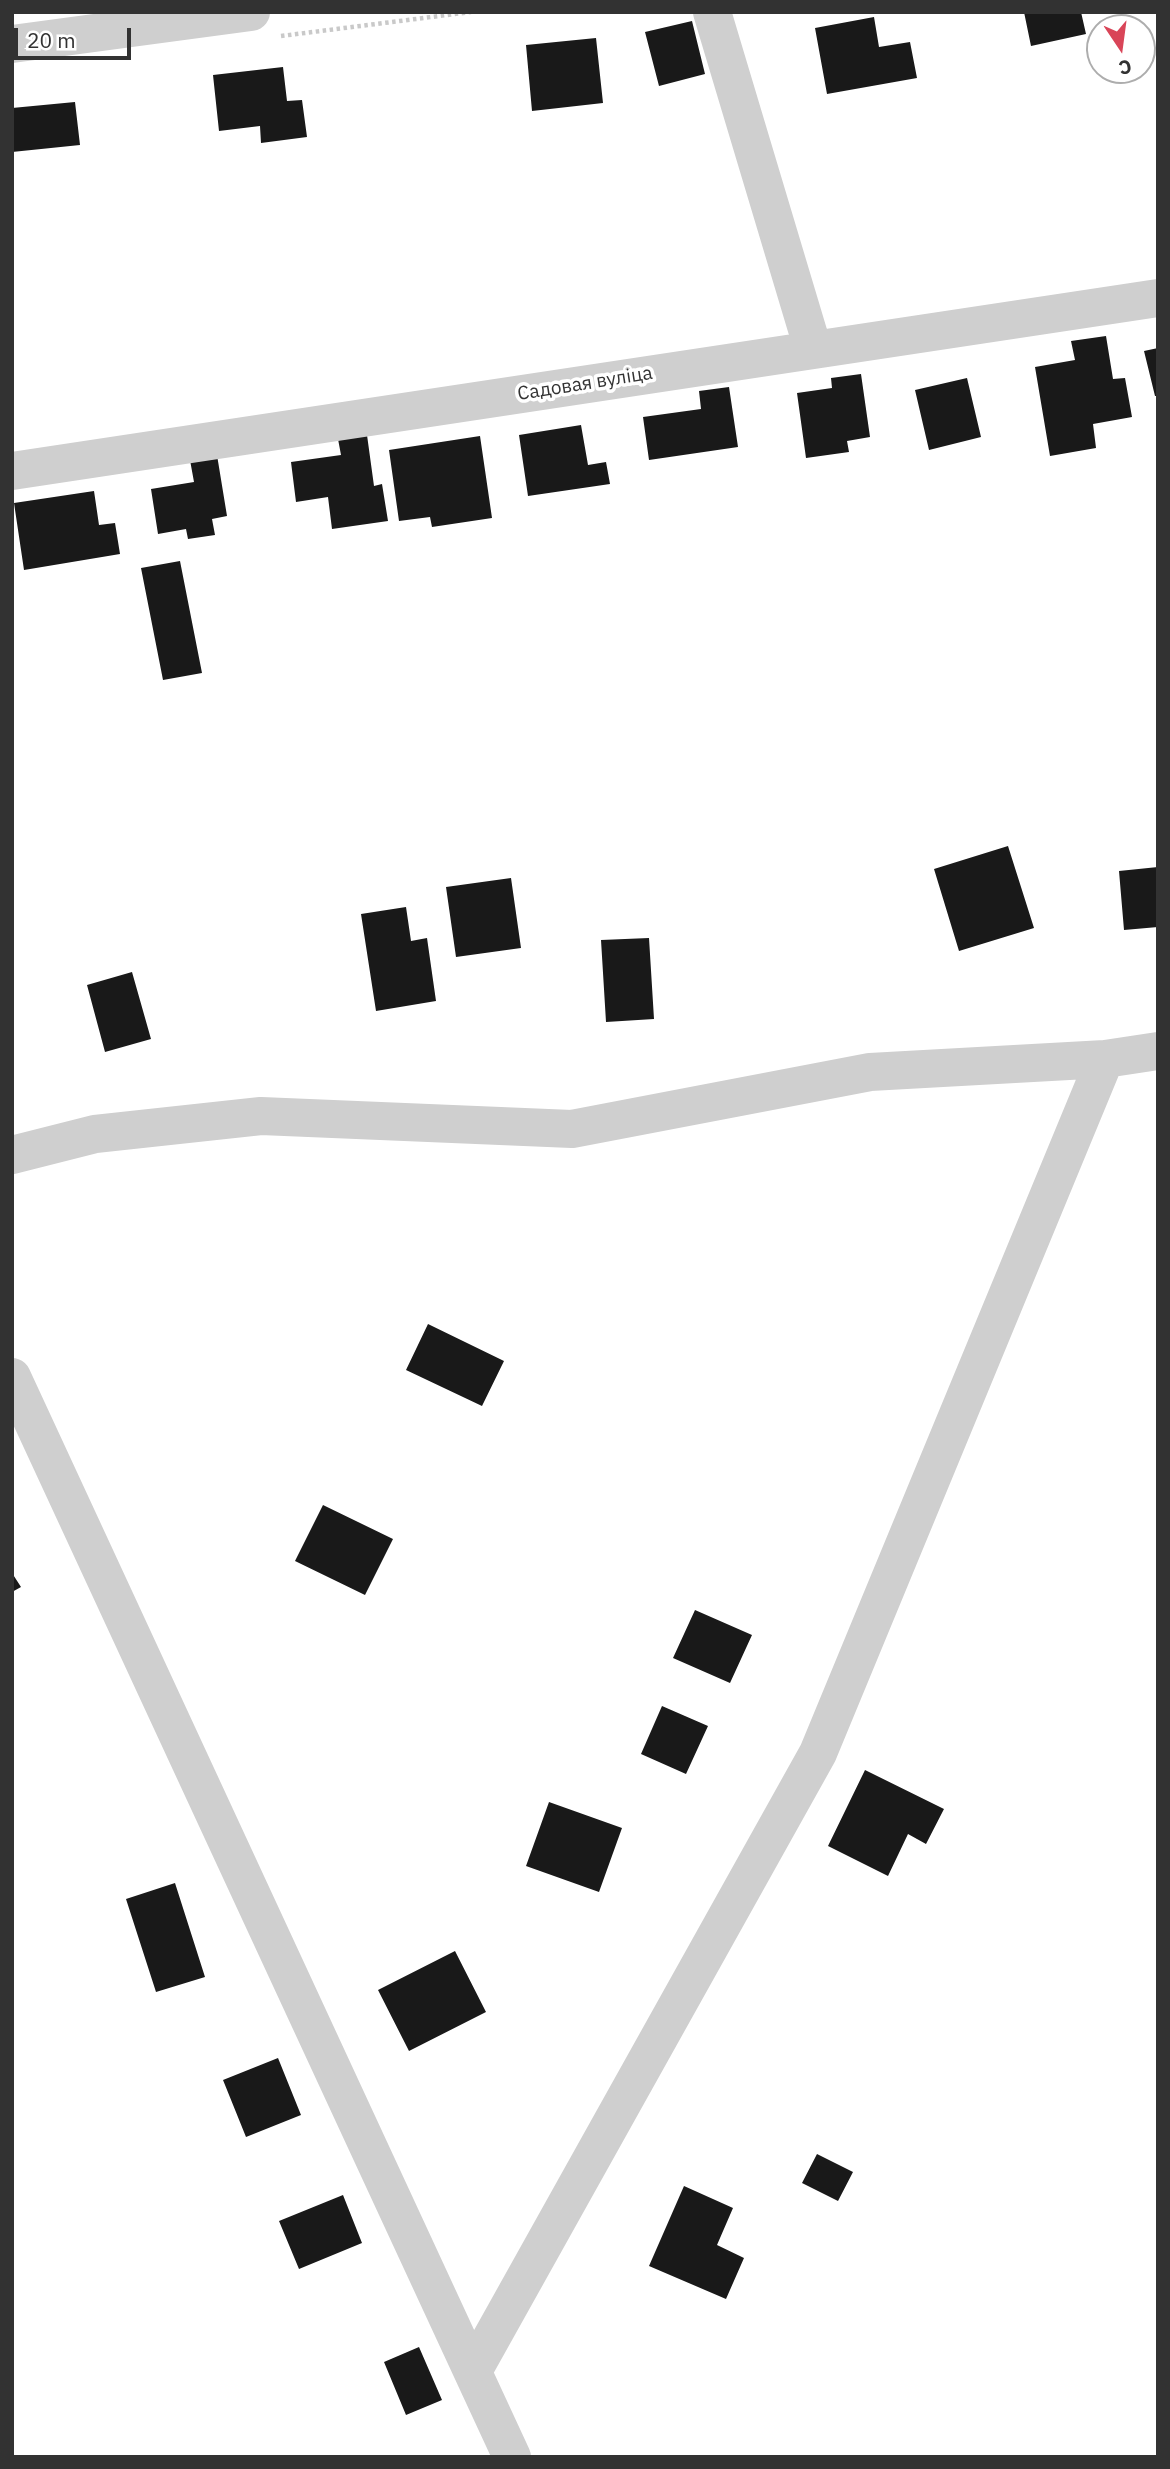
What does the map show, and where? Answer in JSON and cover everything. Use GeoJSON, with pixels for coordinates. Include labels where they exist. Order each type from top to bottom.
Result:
{"type":"FeatureCollection","features":[{"type":"Feature","properties":{"kind":"street"},"geometry":{"type":"LineString","coordinates":[[12,44],[251,12]]}},
{"type":"Feature","properties":{"kind":"street"},"geometry":{"type":"LineString","coordinates":[[712,12],[813,349]]}},
{"type":"Feature","properties":{"kind":"street","name":"Садовая вуліца"},"geometry":{"type":"LineString","coordinates":[[12,471],[1158,298]]}},
{"type":"Feature","properties":{"kind":"street"},"geometry":{"type":"LineString","coordinates":[[12,1155],[95,1134],[261,1116],[572,1129],[870,1072],[1105,1059],[1158,1051]]}},
{"type":"Feature","properties":{"kind":"street"},"geometry":{"type":"LineString","coordinates":[[473,2371],[818,1753],[1105,1059]]}},
{"type":"Feature","properties":{"kind":"street"},"geometry":{"type":"LineString","coordinates":[[12,1377],[512,2457]]}},
{"type":"Feature","properties":{"kind":"building"},"geometry":{"type":"Polygon","coordinates":[[[1024,12],[1081,12],[1086,34],[1031,46],[1024,12]]]}},
{"type":"Feature","properties":{"kind":"building"},"geometry":{"type":"Polygon","coordinates":[[[874,17],[879,47],[910,42],[917,78],[827,94],[815,28],[874,17]]]}},
{"type":"Feature","properties":{"kind":"building"},"geometry":{"type":"Polygon","coordinates":[[[692,21],[705,74],[659,86],[645,32],[692,21]]]}},
{"type":"Feature","properties":{"kind":"building"},"geometry":{"type":"Polygon","coordinates":[[[596,38],[603,103],[532,111],[526,45],[596,38]]]}},
{"type":"Feature","properties":{"kind":"building"},"geometry":{"type":"Polygon","coordinates":[[[283,67],[287,101],[302,100],[307,137],[261,143],[260,126],[219,131],[213,75],[283,67]]]}},
{"type":"Feature","properties":{"kind":"building"},"geometry":{"type":"Polygon","coordinates":[[[75,102],[80,145],[12,152],[12,108],[75,102]]]}},
{"type":"Feature","properties":{"kind":"building"},"geometry":{"type":"Polygon","coordinates":[[[1106,336],[1113,379],[1125,378],[1132,417],[1093,424],[1096,448],[1050,456],[1035,367],[1075,360],[1071,341],[1106,336]]]}},
{"type":"Feature","properties":{"kind":"building"},"geometry":{"type":"Polygon","coordinates":[[[1158,348],[1158,396],[1155,396],[1144,351],[1158,348]]]}},
{"type":"Feature","properties":{"kind":"building"},"geometry":{"type":"Polygon","coordinates":[[[861,374],[870,437],[847,441],[849,452],[806,458],[797,393],[832,388],[831,378],[861,374]]]}},
{"type":"Feature","properties":{"kind":"building"},"geometry":{"type":"Polygon","coordinates":[[[967,378],[981,437],[929,450],[915,390],[967,378]]]}},
{"type":"Feature","properties":{"kind":"building"},"geometry":{"type":"Polygon","coordinates":[[[729,387],[738,447],[649,460],[643,417],[701,409],[699,391],[729,387]]]}},
{"type":"Feature","properties":{"kind":"building"},"geometry":{"type":"Polygon","coordinates":[[[581,425],[588,465],[606,462],[610,484],[528,496],[519,435],[581,425]]]}},
{"type":"Feature","properties":{"kind":"building"},"geometry":{"type":"Polygon","coordinates":[[[367,435],[374,486],[382,484],[388,521],[332,529],[328,497],[296,502],[291,462],[341,455],[338,439],[367,435]]]}},
{"type":"Feature","properties":{"kind":"building"},"geometry":{"type":"Polygon","coordinates":[[[480,436],[492,518],[432,527],[430,517],[399,521],[389,450],[480,436]]]}},
{"type":"Feature","properties":{"kind":"building"},"geometry":{"type":"Polygon","coordinates":[[[217,455],[227,516],[212,519],[215,535],[188,539],[186,529],[158,534],[151,489],[194,482],[190,460],[217,455]]]}},
{"type":"Feature","properties":{"kind":"building"},"geometry":{"type":"Polygon","coordinates":[[[94,491],[99,525],[115,523],[120,554],[24,570],[14,503],[94,491]]]}},
{"type":"Feature","properties":{"kind":"building"},"geometry":{"type":"Polygon","coordinates":[[[180,561],[202,673],[163,680],[141,568],[180,561]]]}},
{"type":"Feature","properties":{"kind":"building"},"geometry":{"type":"Polygon","coordinates":[[[1008,846],[1034,928],[959,951],[934,869],[1008,846]]]}},
{"type":"Feature","properties":{"kind":"building"},"geometry":{"type":"Polygon","coordinates":[[[1158,867],[1158,927],[1124,930],[1119,871],[1158,867]]]}},
{"type":"Feature","properties":{"kind":"building"},"geometry":{"type":"Polygon","coordinates":[[[511,878],[521,948],[456,957],[446,887],[511,878]]]}},
{"type":"Feature","properties":{"kind":"building"},"geometry":{"type":"Polygon","coordinates":[[[406,907],[411,941],[427,938],[436,1001],[376,1011],[361,914],[406,907]]]}},
{"type":"Feature","properties":{"kind":"building"},"geometry":{"type":"Polygon","coordinates":[[[649,938],[654,1019],[606,1022],[601,940],[649,938]]]}},
{"type":"Feature","properties":{"kind":"building"},"geometry":{"type":"Polygon","coordinates":[[[132,972],[151,1039],[105,1052],[87,985],[132,972]]]}},
{"type":"Feature","properties":{"kind":"building"},"geometry":{"type":"Polygon","coordinates":[[[428,1324],[504,1361],[482,1406],[406,1370],[428,1324]]]}},
{"type":"Feature","properties":{"kind":"building"},"geometry":{"type":"Polygon","coordinates":[[[323,1505],[393,1539],[365,1595],[295,1561],[323,1505]]]}},
{"type":"Feature","properties":{"kind":"building"},"geometry":{"type":"Polygon","coordinates":[[[12,1573],[21,1587],[12,1592],[12,1573]]]}},
{"type":"Feature","properties":{"kind":"building"},"geometry":{"type":"Polygon","coordinates":[[[695,1610],[752,1635],[730,1683],[673,1658],[695,1610]]]}},
{"type":"Feature","properties":{"kind":"building"},"geometry":{"type":"Polygon","coordinates":[[[662,1706],[708,1726],[686,1774],[641,1754],[662,1706]]]}},
{"type":"Feature","properties":{"kind":"building"},"geometry":{"type":"Polygon","coordinates":[[[865,1770],[944,1809],[926,1844],[908,1834],[888,1876],[828,1846],[865,1770]]]}},
{"type":"Feature","properties":{"kind":"building"},"geometry":{"type":"Polygon","coordinates":[[[549,1802],[622,1828],[599,1892],[526,1866],[549,1802]]]}},
{"type":"Feature","properties":{"kind":"building"},"geometry":{"type":"Polygon","coordinates":[[[175,1883],[205,1977],[156,1992],[126,1899],[175,1883]]]}},
{"type":"Feature","properties":{"kind":"building"},"geometry":{"type":"Polygon","coordinates":[[[455,1951],[486,2012],[409,2051],[378,1990],[455,1951]]]}},
{"type":"Feature","properties":{"kind":"building"},"geometry":{"type":"Polygon","coordinates":[[[278,2058],[301,2115],[246,2137],[223,2080],[278,2058]]]}},
{"type":"Feature","properties":{"kind":"building"},"geometry":{"type":"Polygon","coordinates":[[[817,2154],[853,2172],[838,2201],[802,2183],[817,2154]]]}},
{"type":"Feature","properties":{"kind":"building"},"geometry":{"type":"Polygon","coordinates":[[[684,2186],[733,2208],[717,2245],[744,2258],[726,2299],[649,2266],[684,2186]]]}},
{"type":"Feature","properties":{"kind":"building"},"geometry":{"type":"Polygon","coordinates":[[[343,2195],[362,2243],[299,2269],[279,2221],[343,2195]]]}},
{"type":"Feature","properties":{"kind":"building"},"geometry":{"type":"Polygon","coordinates":[[[419,2347],[442,2400],[406,2415],[384,2362],[419,2347]]]}}]}
